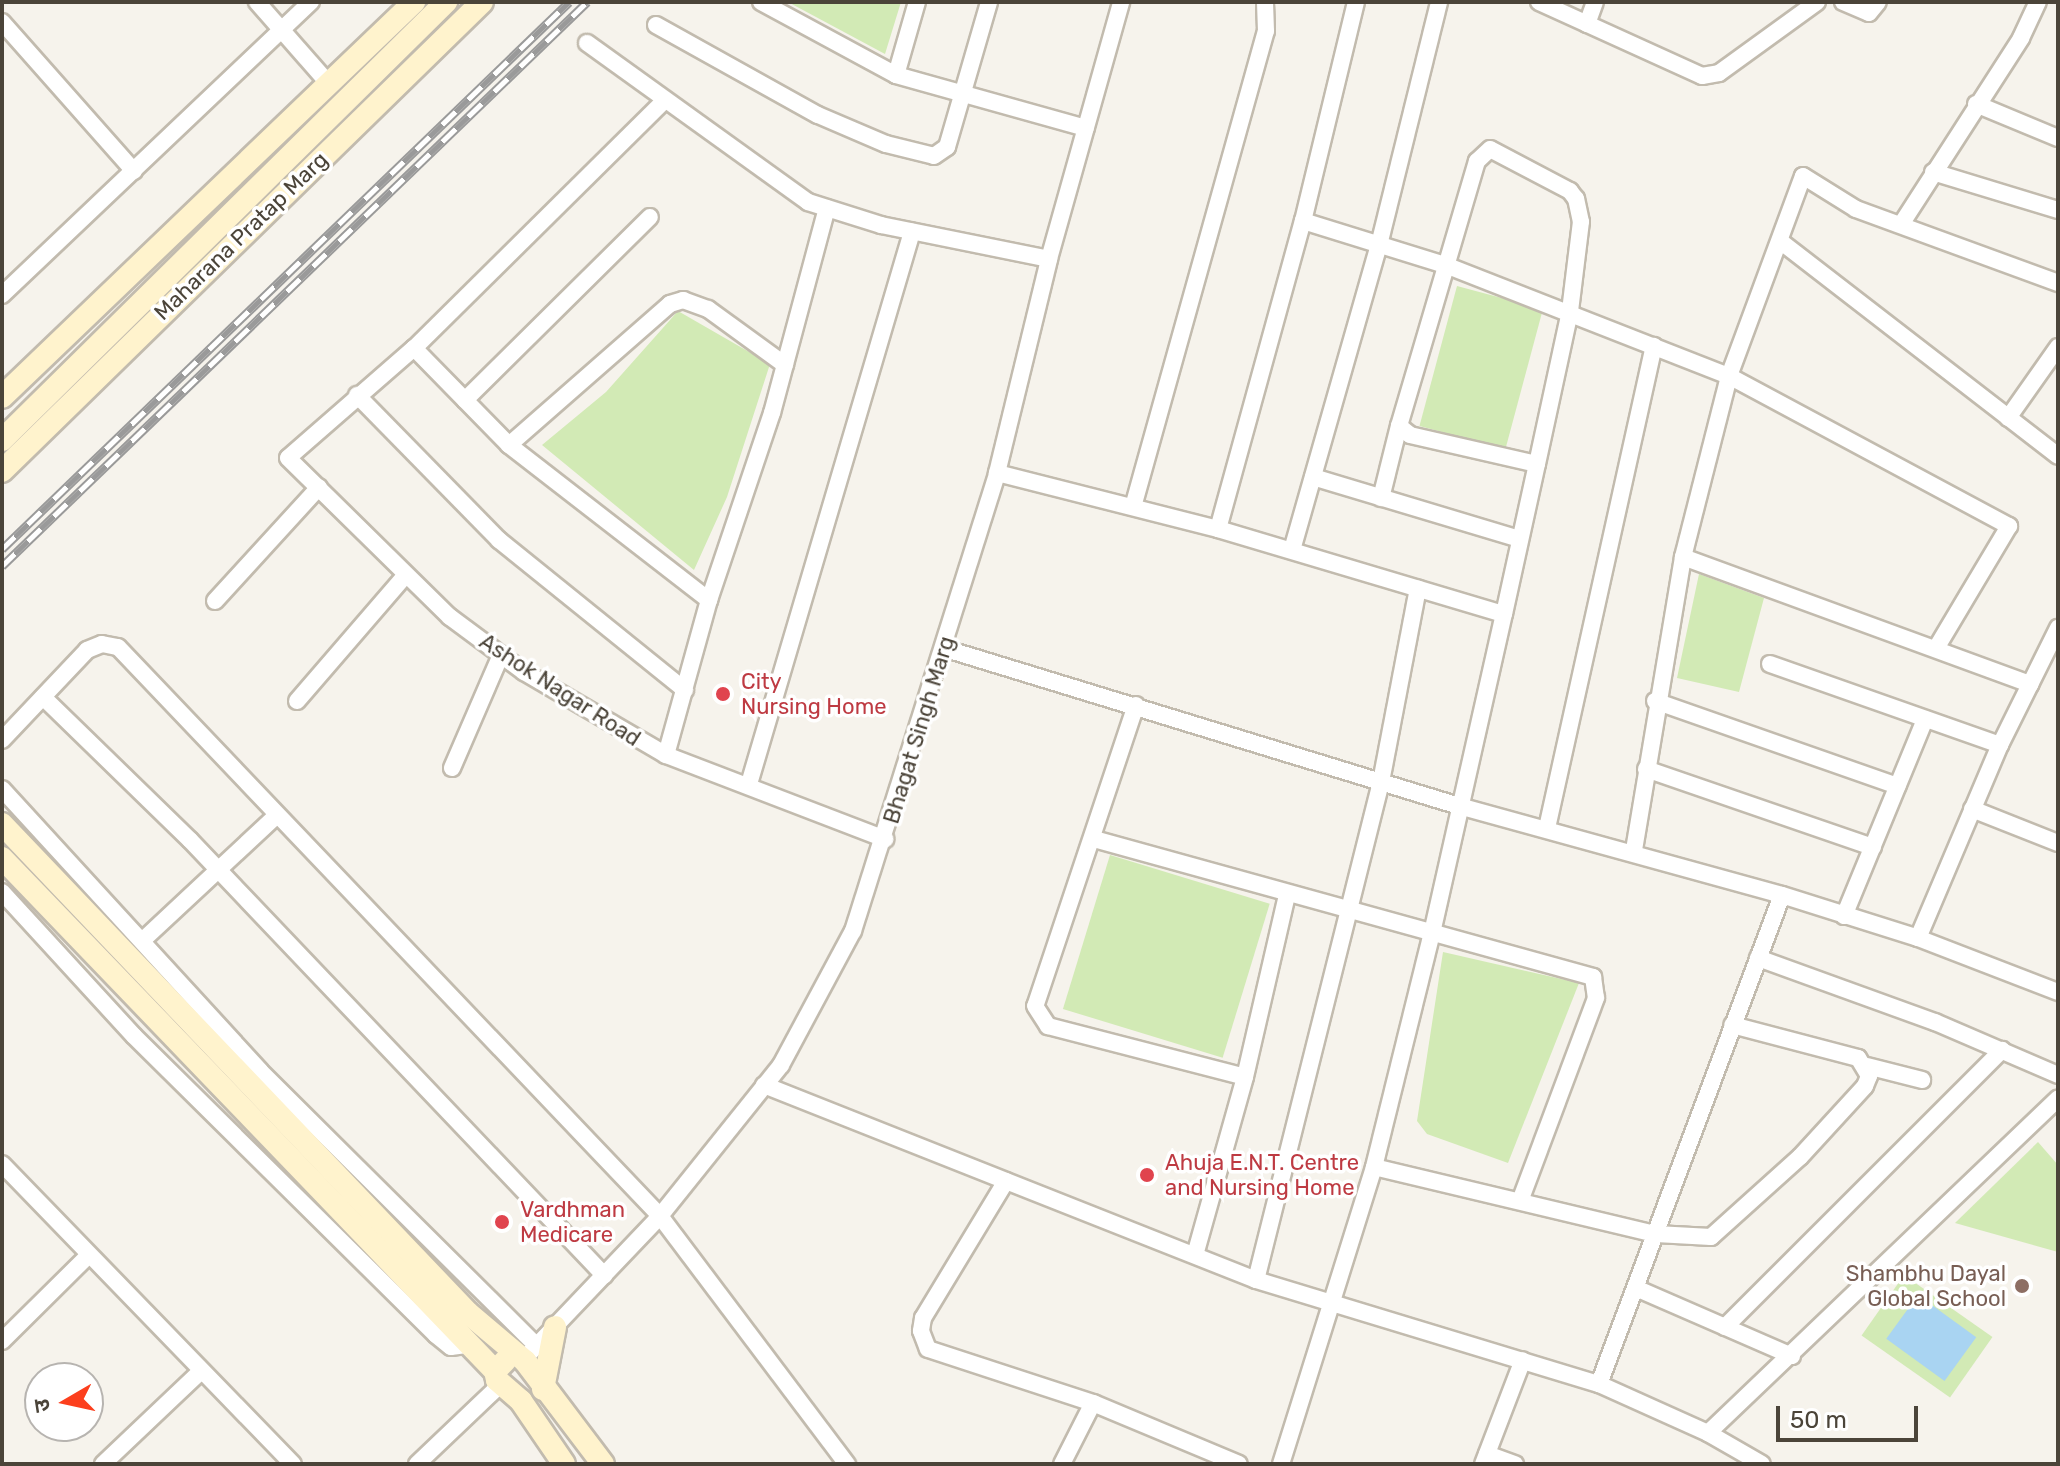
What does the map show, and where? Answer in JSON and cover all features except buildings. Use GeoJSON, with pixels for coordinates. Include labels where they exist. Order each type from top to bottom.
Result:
{"type":"FeatureCollection","features":[{"type":"Feature","properties":{"kind":"street"},"geometry":{"type":"LineString","coordinates":[[257,2],[329,84]]}},
{"type":"Feature","properties":{"kind":"street"},"geometry":{"type":"LineString","coordinates":[[2,295],[311,2]]}},
{"type":"Feature","properties":{"kind":"street"},"geometry":{"type":"LineString","coordinates":[[2,397],[414,2]]}},
{"type":"Feature","properties":{"kind":"street"},"geometry":{"type":"LineString","coordinates":[[2,440],[446,2]]}},
{"type":"Feature","properties":{"kind":"street","name":"Maharana Pratap Marg"},"geometry":{"type":"LineString","coordinates":[[2,471],[482,2]]}},
{"type":"Feature","properties":{"kind":"street"},"geometry":{"type":"LineString","coordinates":[[896,75],[917,2]]}},
{"type":"Feature","properties":{"kind":"street"},"geometry":{"type":"LineString","coordinates":[[656,25],[807,110],[922,155],[942,155],[965,94],[989,2]]}},
{"type":"Feature","properties":{"kind":"street","name":"Bhagat Singh Marg"},"geometry":{"type":"LineString","coordinates":[[524,1353],[555,1327],[660,1216],[802,1033],[833,976],[885,839],[997,473],[1049,259],[1121,2]]}},
{"type":"Feature","properties":{"kind":"street"},"geometry":{"type":"LineString","coordinates":[[1133,507],[1266,31],[1265,2]]}},
{"type":"Feature","properties":{"kind":"street"},"geometry":{"type":"LineString","coordinates":[[1218,529],[1303,221],[1356,2]]}},
{"type":"Feature","properties":{"kind":"street"},"geometry":{"type":"LineString","coordinates":[[1292,550],[1379,245],[1439,2]]}},
{"type":"Feature","properties":{"kind":"street"},"geometry":{"type":"LineString","coordinates":[[1539,2],[1702,76],[1719,73],[1817,2]]}},
{"type":"Feature","properties":{"kind":"street"},"geometry":{"type":"LineString","coordinates":[[1587,24],[1595,2]]}},
{"type":"Feature","properties":{"kind":"street"},"geometry":{"type":"LineString","coordinates":[[1843,2],[1869,13],[1878,2]]}},
{"type":"Feature","properties":{"kind":"street"},"geometry":{"type":"LineString","coordinates":[[1902,223],[2021,38],[2038,2]]}},
{"type":"Feature","properties":{"kind":"street"},"geometry":{"type":"LineString","coordinates":[[766,3],[896,75],[1086,128]]}},
{"type":"Feature","properties":{"kind":"street"},"geometry":{"type":"LineString","coordinates":[[2,22],[134,171]]}},
{"type":"Feature","properties":{"kind":"street"},"geometry":{"type":"LineString","coordinates":[[587,43],[775,183],[827,208],[912,232],[1049,259]]}},
{"type":"Feature","properties":{"kind":"street"},"geometry":{"type":"LineString","coordinates":[[665,100],[414,348],[357,395],[499,540],[685,690]]}},
{"type":"Feature","properties":{"kind":"street"},"geometry":{"type":"LineString","coordinates":[[1976,104],[2058,138]]}},
{"type":"Feature","properties":{"kind":"street"},"geometry":{"type":"LineString","coordinates":[[1281,1464],[1334,1306],[1374,1167],[1432,933],[1570,311],[1581,222],[1576,199],[1497,149],[1477,161],[1399,426],[1381,498]]}},
{"type":"Feature","properties":{"kind":"street"},"geometry":{"type":"LineString","coordinates":[[1933,172],[2058,210]]}},
{"type":"Feature","properties":{"kind":"street"},"geometry":{"type":"LineString","coordinates":[[1634,850],[1655,701],[1683,557],[1729,376],[1803,176],[1856,209],[1902,223],[2058,283]]}},
{"type":"Feature","properties":{"kind":"street"},"geometry":{"type":"LineString","coordinates":[[666,755],[709,600],[785,365],[827,208]]}},
{"type":"Feature","properties":{"kind":"street"},"geometry":{"type":"LineString","coordinates":[[465,400],[650,217]]}},
{"type":"Feature","properties":{"kind":"street"},"geometry":{"type":"LineString","coordinates":[[1303,221],[1448,266],[1570,311],[1729,376],[2009,526],[1937,647]]}},
{"type":"Feature","properties":{"kind":"street"},"geometry":{"type":"LineString","coordinates":[[749,784],[912,232]]}},
{"type":"Feature","properties":{"kind":"street"},"geometry":{"type":"LineString","coordinates":[[1780,241],[2058,456]]}},
{"type":"Feature","properties":{"kind":"street"},"geometry":{"type":"LineString","coordinates":[[509,445],[670,304],[683,300],[708,309],[785,365]]}},
{"type":"Feature","properties":{"kind":"street"},"geometry":{"type":"LineString","coordinates":[[1547,828],[1654,346]]}},
{"type":"Feature","properties":{"kind":"street"},"geometry":{"type":"LineString","coordinates":[[2008,418],[2058,347]]}},
{"type":"Feature","properties":{"kind":"street"},"geometry":{"type":"LineString","coordinates":[[414,348],[509,445],[709,600]]}},
{"type":"Feature","properties":{"kind":"street","name":"Ashok Nagar Road"},"geometry":{"type":"LineString","coordinates":[[357,395],[288,458],[405,576],[501,655],[620,732],[666,755],[749,784],[885,839]]}},
{"type":"Feature","properties":{"kind":"street"},"geometry":{"type":"LineString","coordinates":[[1399,426],[1410,435],[1537,464]]}},
{"type":"Feature","properties":{"kind":"street"},"geometry":{"type":"LineString","coordinates":[[997,473],[1218,529],[1504,614]]}},
{"type":"Feature","properties":{"kind":"street"},"geometry":{"type":"LineString","coordinates":[[1313,477],[1520,539]]}},
{"type":"Feature","properties":{"kind":"street"},"geometry":{"type":"LineString","coordinates":[[215,601],[319,487]]}},
{"type":"Feature","properties":{"kind":"street"},"geometry":{"type":"LineString","coordinates":[[1683,557],[1937,647],[2030,684]]}},
{"type":"Feature","properties":{"kind":"street"},"geometry":{"type":"LineString","coordinates":[[297,701],[405,576]]}},
{"type":"Feature","properties":{"kind":"street"},"geometry":{"type":"LineString","coordinates":[[1256,1280],[1381,782],[1418,588]]}},
{"type":"Feature","properties":{"kind":"street"},"geometry":{"type":"LineString","coordinates":[[1918,938],[2000,745],[2058,628]]}},
{"type":"Feature","properties":{"kind":"street"},"geometry":{"type":"LineString","coordinates":[[2,740],[87,650],[102,644],[118,647],[660,1216],[847,1464]]}},
{"type":"Feature","properties":{"kind":"street"},"geometry":{"type":"LineString","coordinates":[[943,648],[1459,806],[1634,850],[1782,895],[1918,938],[2058,992]]}},
{"type":"Feature","properties":{"kind":"street"},"geometry":{"type":"LineString","coordinates":[[452,768],[501,655]]}},
{"type":"Feature","properties":{"kind":"street"},"geometry":{"type":"LineString","coordinates":[[1770,664],[2000,745]]}},
{"type":"Feature","properties":{"kind":"street"},"geometry":{"type":"LineString","coordinates":[[43,697],[217,868],[604,1275]]}},
{"type":"Feature","properties":{"kind":"street"},"geometry":{"type":"LineString","coordinates":[[1655,701],[1898,786]]}},
{"type":"Feature","properties":{"kind":"street"},"geometry":{"type":"LineString","coordinates":[[1136,705],[1094,839],[1035,996],[1039,1017],[1048,1026],[1245,1077]]}},
{"type":"Feature","properties":{"kind":"street"},"geometry":{"type":"LineString","coordinates":[[1844,916],[1925,719]]}},
{"type":"Feature","properties":{"kind":"street"},"geometry":{"type":"LineString","coordinates":[[1646,769],[1873,847]]}},
{"type":"Feature","properties":{"kind":"street"},"geometry":{"type":"LineString","coordinates":[[2,789],[524,1353],[543,1389],[603,1464]]}},
{"type":"Feature","properties":{"kind":"street"},"geometry":{"type":"LineString","coordinates":[[1972,809],[2058,843]]}},
{"type":"Feature","properties":{"kind":"street"},"geometry":{"type":"LineString","coordinates":[[143,940],[276,816]]}},
{"type":"Feature","properties":{"kind":"street"},"geometry":{"type":"LineString","coordinates":[[2,824],[468,1313],[524,1353]]}},
{"type":"Feature","properties":{"kind":"street"},"geometry":{"type":"LineString","coordinates":[[1094,839],[1287,895],[1593,977],[1596,998],[1521,1199]]}},
{"type":"Feature","properties":{"kind":"street"},"geometry":{"type":"LineString","coordinates":[[2,858],[521,1401],[564,1464]]}},
{"type":"Feature","properties":{"kind":"street"},"geometry":{"type":"LineString","coordinates":[[2,892],[134,1036],[436,1335],[451,1347],[468,1345]]}},
{"type":"Feature","properties":{"kind":"street"},"geometry":{"type":"LineString","coordinates":[[1195,1255],[1245,1077],[1287,895]]}},
{"type":"Feature","properties":{"kind":"street"},"geometry":{"type":"LineString","coordinates":[[1599,1384],[1638,1289],[1782,895]]}},
{"type":"Feature","properties":{"kind":"street"},"geometry":{"type":"LineString","coordinates":[[1758,958],[2002,1050],[2058,1075]]}},
{"type":"Feature","properties":{"kind":"street"},"geometry":{"type":"LineString","coordinates":[[1732,1025],[1858,1058],[1867,1066],[1922,1080]]}},
{"type":"Feature","properties":{"kind":"street"},"geometry":{"type":"LineString","coordinates":[[1725,1327],[2002,1050]]}},
{"type":"Feature","properties":{"kind":"street"},"geometry":{"type":"LineString","coordinates":[[1374,1167],[1521,1199],[1656,1234],[1701,1240],[1721,1231],[1800,1157],[1865,1086],[1867,1066]]}},
{"type":"Feature","properties":{"kind":"street"},"geometry":{"type":"LineString","coordinates":[[764,1085],[1256,1280],[1599,1384],[1708,1433],[1762,1464]]}},
{"type":"Feature","properties":{"kind":"street"},"geometry":{"type":"LineString","coordinates":[[1708,1433],[2058,1099]]}},
{"type":"Feature","properties":{"kind":"street"},"geometry":{"type":"LineString","coordinates":[[2,1164],[293,1464]]}},
{"type":"Feature","properties":{"kind":"street"},"geometry":{"type":"LineString","coordinates":[[1006,1181],[923,1318],[923,1342],[928,1349],[1093,1403],[1239,1464]]}},
{"type":"Feature","properties":{"kind":"street"},"geometry":{"type":"LineString","coordinates":[[2,1341],[89,1255]]}},
{"type":"Feature","properties":{"kind":"street"},"geometry":{"type":"LineString","coordinates":[[1638,1289],[1792,1356]]}},
{"type":"Feature","properties":{"kind":"street"},"geometry":{"type":"LineString","coordinates":[[543,1389],[555,1327]]}},
{"type":"Feature","properties":{"kind":"street"},"geometry":{"type":"LineString","coordinates":[[417,1464],[524,1353]]}},
{"type":"Feature","properties":{"kind":"street"},"geometry":{"type":"LineString","coordinates":[[1515,1464],[1485,1459],[1523,1360]]}},
{"type":"Feature","properties":{"kind":"street"},"geometry":{"type":"LineString","coordinates":[[103,1464],[201,1371]]}},
{"type":"Feature","properties":{"kind":"street"},"geometry":{"type":"LineString","coordinates":[[1062,1464],[1093,1403]]}},
{"type":"Feature","properties":{"kind":"green space"},"geometry":{"type":"Polygon","coordinates":[[[788,2],[901,2],[885,54],[788,2]]]}},
{"type":"Feature","properties":{"kind":"green space"},"geometry":{"type":"Polygon","coordinates":[[[1457,286],[1543,309],[1505,449],[1419,426],[1457,286]]]}},
{"type":"Feature","properties":{"kind":"green space"},"geometry":{"type":"Polygon","coordinates":[[[678,311],[770,364],[727,497],[694,570],[542,445],[606,392],[678,311]]]}},
{"type":"Feature","properties":{"kind":"green space"},"geometry":{"type":"Polygon","coordinates":[[[1699,574],[1764,598],[1739,692],[1677,678],[1699,574]]]}},
{"type":"Feature","properties":{"kind":"green space"},"geometry":{"type":"Polygon","coordinates":[[[1110,855],[1270,904],[1223,1058],[1063,1009],[1110,855]]]}},
{"type":"Feature","properties":{"kind":"green space"},"geometry":{"type":"Polygon","coordinates":[[[1443,952],[1579,983],[1508,1163],[1427,1134],[1417,1121],[1443,952]]]}},
{"type":"Feature","properties":{"kind":"green space"},"geometry":{"type":"Polygon","coordinates":[[[2038,1142],[2058,1165],[2058,1252],[1955,1223],[2038,1142]]]}},
{"type":"Feature","properties":{"kind":"green space"},"geometry":{"type":"Polygon","coordinates":[[[1904,1275],[1992,1337],[1950,1398],[1862,1336],[1904,1275]]]}},
{"type":"Feature","properties":{"kind":"water"},"geometry":{"type":"Polygon","coordinates":[[[1918,1295],[1976,1337],[1945,1381],[1886,1339],[1918,1295]]]}},
{"type":"Feature","properties":{"kind":"railway"},"geometry":{"type":"LineString","coordinates":[[2,549],[569,2]]}},
{"type":"Feature","properties":{"kind":"railway"},"geometry":{"type":"LineString","coordinates":[[2,566],[587,2]]}},
{"type":"Feature","properties":{"kind":"place","name":"City Nursing Home"},"geometry":{"type":"Point","coordinates":[723,694]}},
{"type":"Feature","properties":{"kind":"place","name":"Ahuja E.N.T. Centre and Nursing Home"},"geometry":{"type":"Point","coordinates":[1147,1175]}},
{"type":"Feature","properties":{"kind":"place","name":"Vardhman Medicare"},"geometry":{"type":"Point","coordinates":[502,1222]}},
{"type":"Feature","properties":{"kind":"place","name":"Shambhu Dayal Global School"},"geometry":{"type":"Point","coordinates":[2022,1286]}}]}
